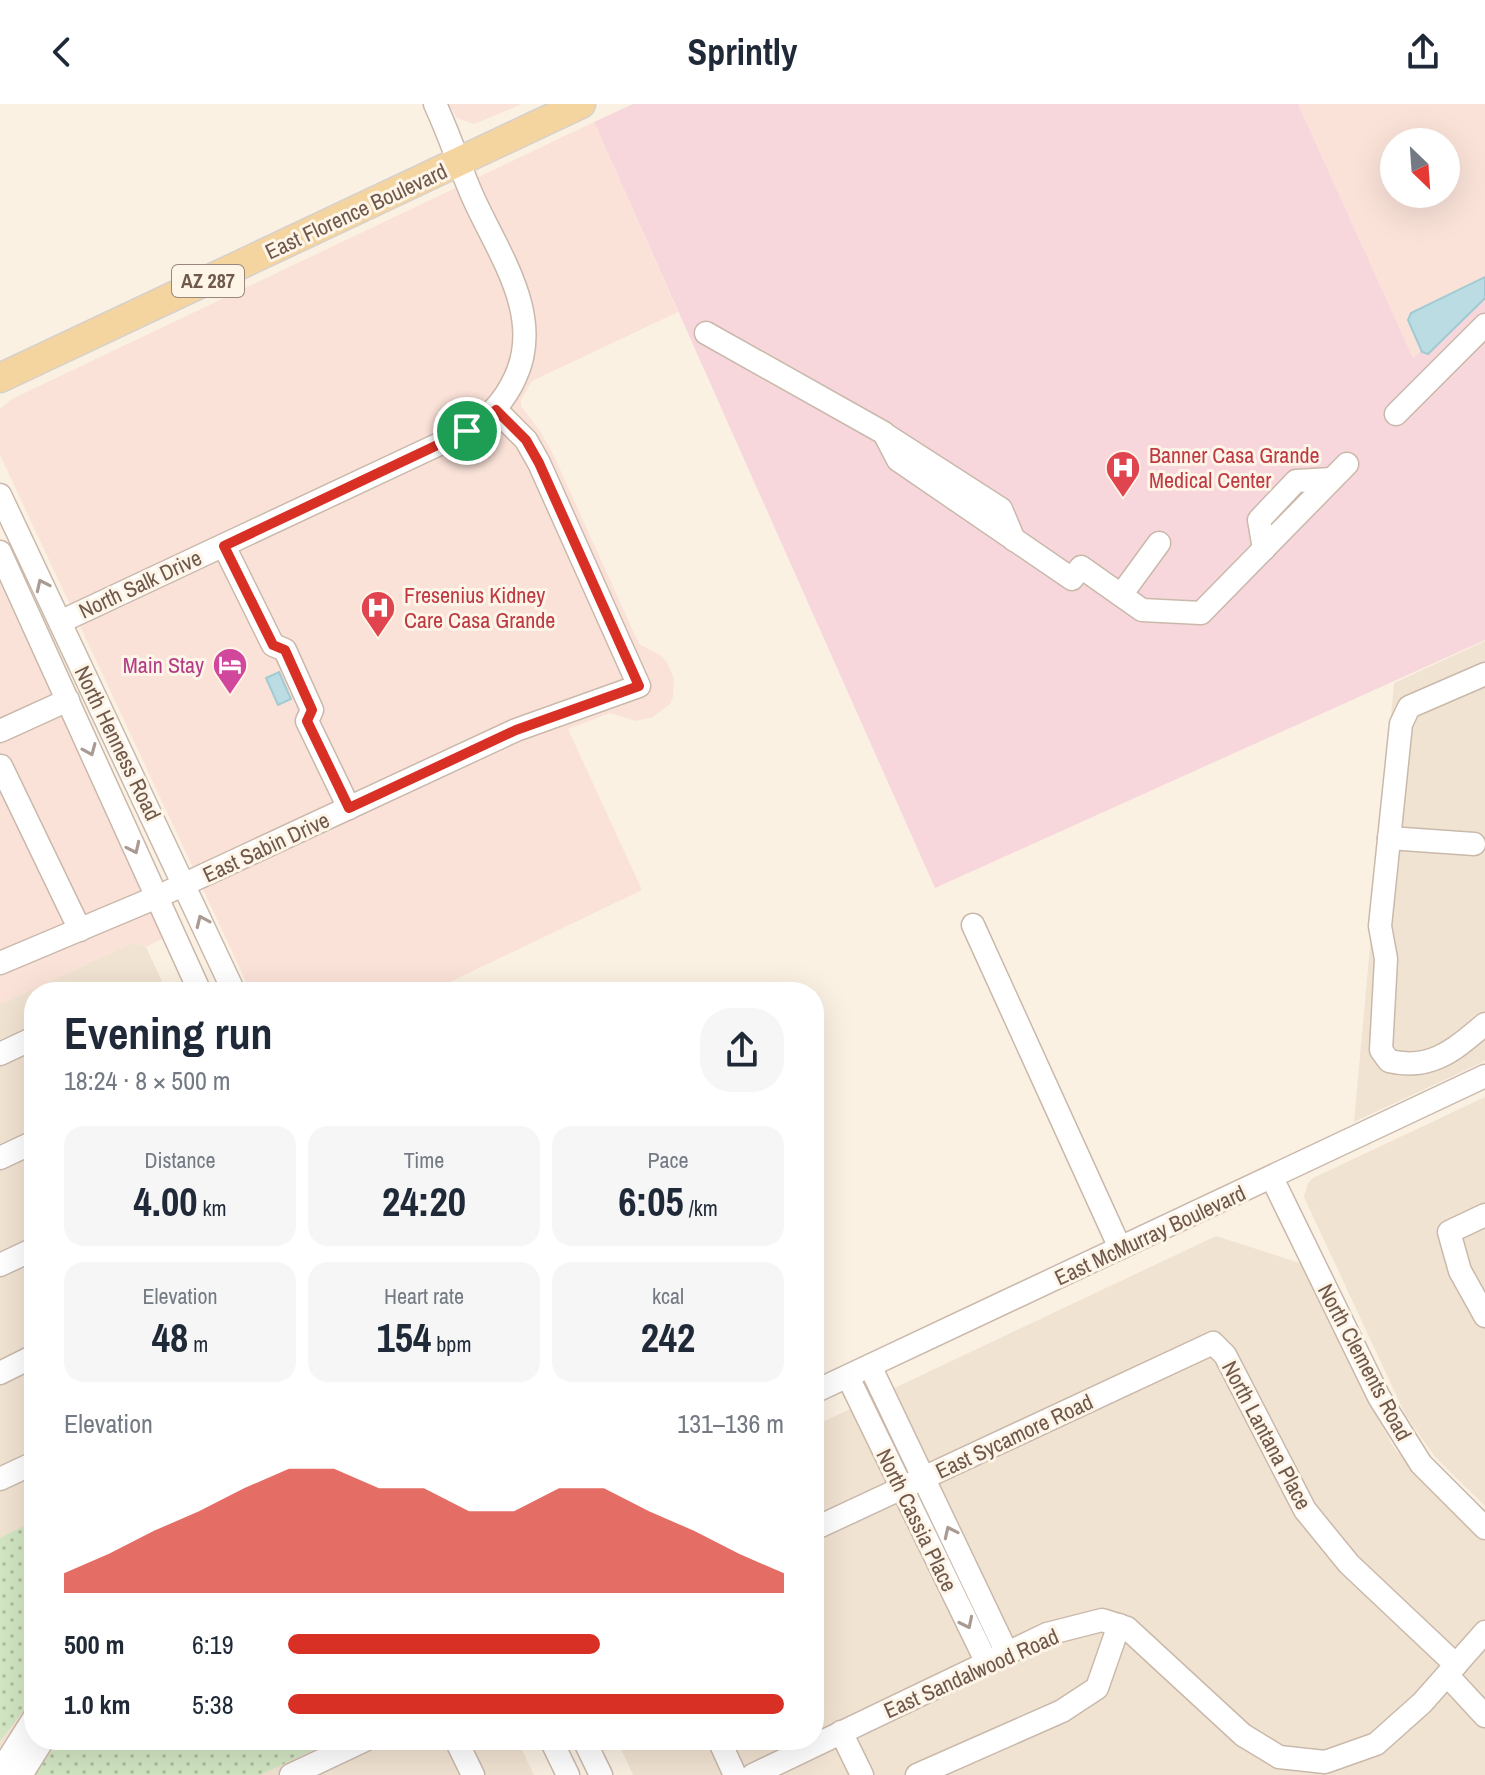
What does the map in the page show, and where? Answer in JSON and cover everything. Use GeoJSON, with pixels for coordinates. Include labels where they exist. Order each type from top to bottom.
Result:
{"type":"FeatureCollection","features":[{"type":"Feature","properties":{"kind":"main road","name":"East Florence Boulevard"},"geometry":{"type":"LineString","coordinates":[[0,378],[581,104]]}},
{"type":"Feature","properties":{"kind":"street","name":"North Salk Drive"},"geometry":{"type":"LineString","coordinates":[[60,622],[467,431],[496,410],[521,367],[526,342],[525,319],[517,292],[435,104]]}},
{"type":"Feature","properties":{"kind":"street"},"geometry":{"type":"LineString","coordinates":[[1396,414],[1485,325]]}},
{"type":"Feature","properties":{"kind":"street"},"geometry":{"type":"LineString","coordinates":[[706,333],[884,433],[898,460],[1072,579],[1081,567],[1142,610],[1201,613],[1264,549],[1259,520],[1296,481],[1340,472]]}},
{"type":"Feature","properties":{"kind":"street","name":"East Sabin Drive"},"geometry":{"type":"LineString","coordinates":[[0,963],[157,897],[516,730],[639,686],[539,463],[526,440],[496,410]]}},
{"type":"Feature","properties":{"kind":"street","name":"North Henness Road"},"geometry":{"type":"LineString","coordinates":[[0,495],[229,982]]}},
{"type":"Feature","properties":{"kind":"street"},"geometry":{"type":"LineString","coordinates":[[1121,595],[1159,543]]}},
{"type":"Feature","properties":{"kind":"street"},"geometry":{"type":"LineString","coordinates":[[224,546],[273,645],[285,650],[312,710],[307,721],[349,808]]}},
{"type":"Feature","properties":{"kind":"street","name":"North Henness Road"},"geometry":{"type":"LineString","coordinates":[[0,552],[195,982]]}},
{"type":"Feature","properties":{"kind":"street"},"geometry":{"type":"LineString","coordinates":[[1485,674],[1409,707],[1401,724],[1380,926],[1386,959],[1381,1050],[1389,1061],[1416,1065],[1439,1059],[1485,1024]]}},
{"type":"Feature","properties":{"kind":"street"},"geometry":{"type":"LineString","coordinates":[[0,731],[68,700]]}},
{"type":"Feature","properties":{"kind":"street"},"geometry":{"type":"LineString","coordinates":[[0,765],[80,930]]}},
{"type":"Feature","properties":{"kind":"street"},"geometry":{"type":"LineString","coordinates":[[1389,838],[1474,844]]}},
{"type":"Feature","properties":{"kind":"street"},"geometry":{"type":"LineString","coordinates":[[973,925],[1120,1248]]}},
{"type":"Feature","properties":{"kind":"street"},"geometry":{"type":"LineString","coordinates":[[0,1054],[24,1043]]}},
{"type":"Feature","properties":{"kind":"street","name":"East McMurray Boulevard"},"geometry":{"type":"LineString","coordinates":[[824,1388],[1485,1076]]}},
{"type":"Feature","properties":{"kind":"street"},"geometry":{"type":"LineString","coordinates":[[0,1158],[24,1147]]}},
{"type":"Feature","properties":{"kind":"street","name":"North Clements Road"},"geometry":{"type":"LineString","coordinates":[[1272,1178],[1379,1397],[1421,1464],[1485,1528]]}},
{"type":"Feature","properties":{"kind":"street"},"geometry":{"type":"LineString","coordinates":[[1485,1215],[1449,1232],[1460,1271],[1485,1316]]}},
{"type":"Feature","properties":{"kind":"street"},"geometry":{"type":"LineString","coordinates":[[0,1265],[24,1254]]}},
{"type":"Feature","properties":{"kind":"street","name":"East Sycamore Road"},"geometry":{"type":"LineString","coordinates":[[824,1524],[1213,1343]]}},
{"type":"Feature","properties":{"kind":"street","name":"North Lantana Place"},"geometry":{"type":"LineString","coordinates":[[1213,1343],[1225,1355],[1305,1510],[1349,1564],[1451,1670],[1485,1716]]}},
{"type":"Feature","properties":{"kind":"street"},"geometry":{"type":"LineString","coordinates":[[0,1373],[24,1361]]}},
{"type":"Feature","properties":{"kind":"street","name":"North Cassia Place"},"geometry":{"type":"LineString","coordinates":[[870,1366],[925,1478],[997,1658]]}},
{"type":"Feature","properties":{"kind":"street","name":"North Cassia Place"},"geometry":{"type":"LineString","coordinates":[[848,1377],[902,1489],[997,1658]]}},
{"type":"Feature","properties":{"kind":"street"},"geometry":{"type":"LineString","coordinates":[[0,1479],[24,1468]]}},
{"type":"Feature","properties":{"kind":"street","name":"East Sandalwood Road"},"geometry":{"type":"LineString","coordinates":[[824,1740],[1047,1634],[1102,1620],[1119,1625]]}},
{"type":"Feature","properties":{"kind":"street"},"geometry":{"type":"LineString","coordinates":[[917,1775],[1062,1711],[1097,1688],[1119,1625],[1127,1628],[1243,1735],[1279,1757],[1288,1767],[1325,1762],[1376,1744],[1422,1703],[1485,1632]]}},
{"type":"Feature","properties":{"kind":"street"},"geometry":{"type":"LineString","coordinates":[[841,1732],[862,1775]]}},
{"type":"Feature","properties":{"kind":"street"},"geometry":{"type":"LineString","coordinates":[[0,1772],[24,1734]]}},
{"type":"Feature","properties":{"kind":"street"},"geometry":{"type":"LineString","coordinates":[[21,1775],[37,1750]]}},
{"type":"Feature","properties":{"kind":"street"},"geometry":{"type":"LineString","coordinates":[[291,1775],[344,1750]]}},
{"type":"Feature","properties":{"kind":"street"},"geometry":{"type":"LineString","coordinates":[[461,1750],[473,1775]]}},
{"type":"Feature","properties":{"kind":"street"},"geometry":{"type":"LineString","coordinates":[[556,1750],[568,1775]]}},
{"type":"Feature","properties":{"kind":"street"},"geometry":{"type":"LineString","coordinates":[[589,1750],[601,1775]]}},
{"type":"Feature","properties":{"kind":"street"},"geometry":{"type":"LineString","coordinates":[[724,1750],[735,1775]]}},
{"type":"Feature","properties":{"kind":"street","name":"East Sandalwood Road"},"geometry":{"type":"LineString","coordinates":[[753,1775],[804,1750]]}},
{"type":"Feature","properties":{"kind":"shaded area"},"geometry":{"type":"Polygon","coordinates":[[[448,104],[522,104],[474,124],[457,118],[448,104]]]}},
{"type":"Feature","properties":{"kind":"shaded area","name":"Banner Casa Grande Medical Center"},"geometry":{"type":"Polygon","coordinates":[[[633,104],[1298,104],[1413,358],[1485,291],[1485,640],[935,888],[594,122],[633,104]]]}},
{"type":"Feature","properties":{"kind":"shaded area"},"geometry":{"type":"Polygon","coordinates":[[[1298,104],[1485,104],[1485,291],[1413,358],[1298,104]]]}},
{"type":"Feature","properties":{"kind":"shaded area"},"geometry":{"type":"Polygon","coordinates":[[[594,122],[678,312],[532,381],[521,400],[521,406],[553,454],[639,644],[667,662],[674,679],[670,704],[653,717],[635,721],[610,713],[568,729],[642,890],[450,982],[246,982],[0,455],[0,409],[12,399],[594,122]]]}},
{"type":"Feature","properties":{"kind":"shaded area"},"geometry":{"type":"Polygon","coordinates":[[[0,584],[166,937],[146,947],[132,943],[48,982],[24,982],[24,993],[0,1004],[0,584]]]}},
{"type":"Feature","properties":{"kind":"shaded area"},"geometry":{"type":"Polygon","coordinates":[[[1485,641],[1485,1061],[1354,1122],[1394,683],[1485,641]]]}},
{"type":"Feature","properties":{"kind":"shaded area"},"geometry":{"type":"Polygon","coordinates":[[[132,943],[146,947],[162,982],[48,982],[132,943]]]}},
{"type":"Feature","properties":{"kind":"shaded area"},"geometry":{"type":"Polygon","coordinates":[[[24,993],[24,1750],[522,1750],[534,1775],[0,1775],[0,1004],[24,993]]]}},
{"type":"Feature","properties":{"kind":"shaded area"},"geometry":{"type":"Polygon","coordinates":[[[1485,1097],[1485,1506],[1435,1457],[1406,1416],[1304,1197],[1313,1178],[1485,1097]]]}},
{"type":"Feature","properties":{"kind":"shaded area"},"geometry":{"type":"Polygon","coordinates":[[[1216,1236],[1306,1265],[1393,1446],[1414,1472],[1485,1541],[1485,1775],[633,1775],[622,1750],[824,1750],[824,1421],[1216,1236]]]}},
{"type":"Feature","properties":{"kind":"green space"},"geometry":{"type":"Polygon","coordinates":[[[24,1526],[24,1710],[0,1741],[0,1538],[24,1526]]]}},
{"type":"Feature","properties":{"kind":"green space"},"geometry":{"type":"Polygon","coordinates":[[[53,1750],[314,1750],[260,1775],[33,1775],[53,1750]]]}},
{"type":"Feature","properties":{"kind":"water"},"geometry":{"type":"Polygon","coordinates":[[[1485,277],[1485,298],[1428,354],[1422,352],[1408,320],[1411,313],[1485,277]]]}},
{"type":"Feature","properties":{"kind":"water"},"geometry":{"type":"Polygon","coordinates":[[[279,672],[291,699],[278,705],[266,678],[279,672]]]}},
{"type":"Feature","properties":{"kind":"place","name":"Banner Casa Grande Medical Center"},"geometry":{"type":"Point","coordinates":[1123,499]}},
{"type":"Feature","properties":{"kind":"place","name":"Fresenius Kidney Care Casa Grande"},"geometry":{"type":"Point","coordinates":[378,639]}},
{"type":"Feature","properties":{"kind":"place","name":"Main Stay"},"geometry":{"type":"Point","coordinates":[230,696]}},
{"type":"Feature","properties":{"kind":"route"},"geometry":{"type":"LineString","coordinates":[[496,410],[526,440],[639,686],[516,730],[349,808],[307,721],[312,710],[285,650],[273,645],[224,546],[467,431],[496,410]]}}]}
